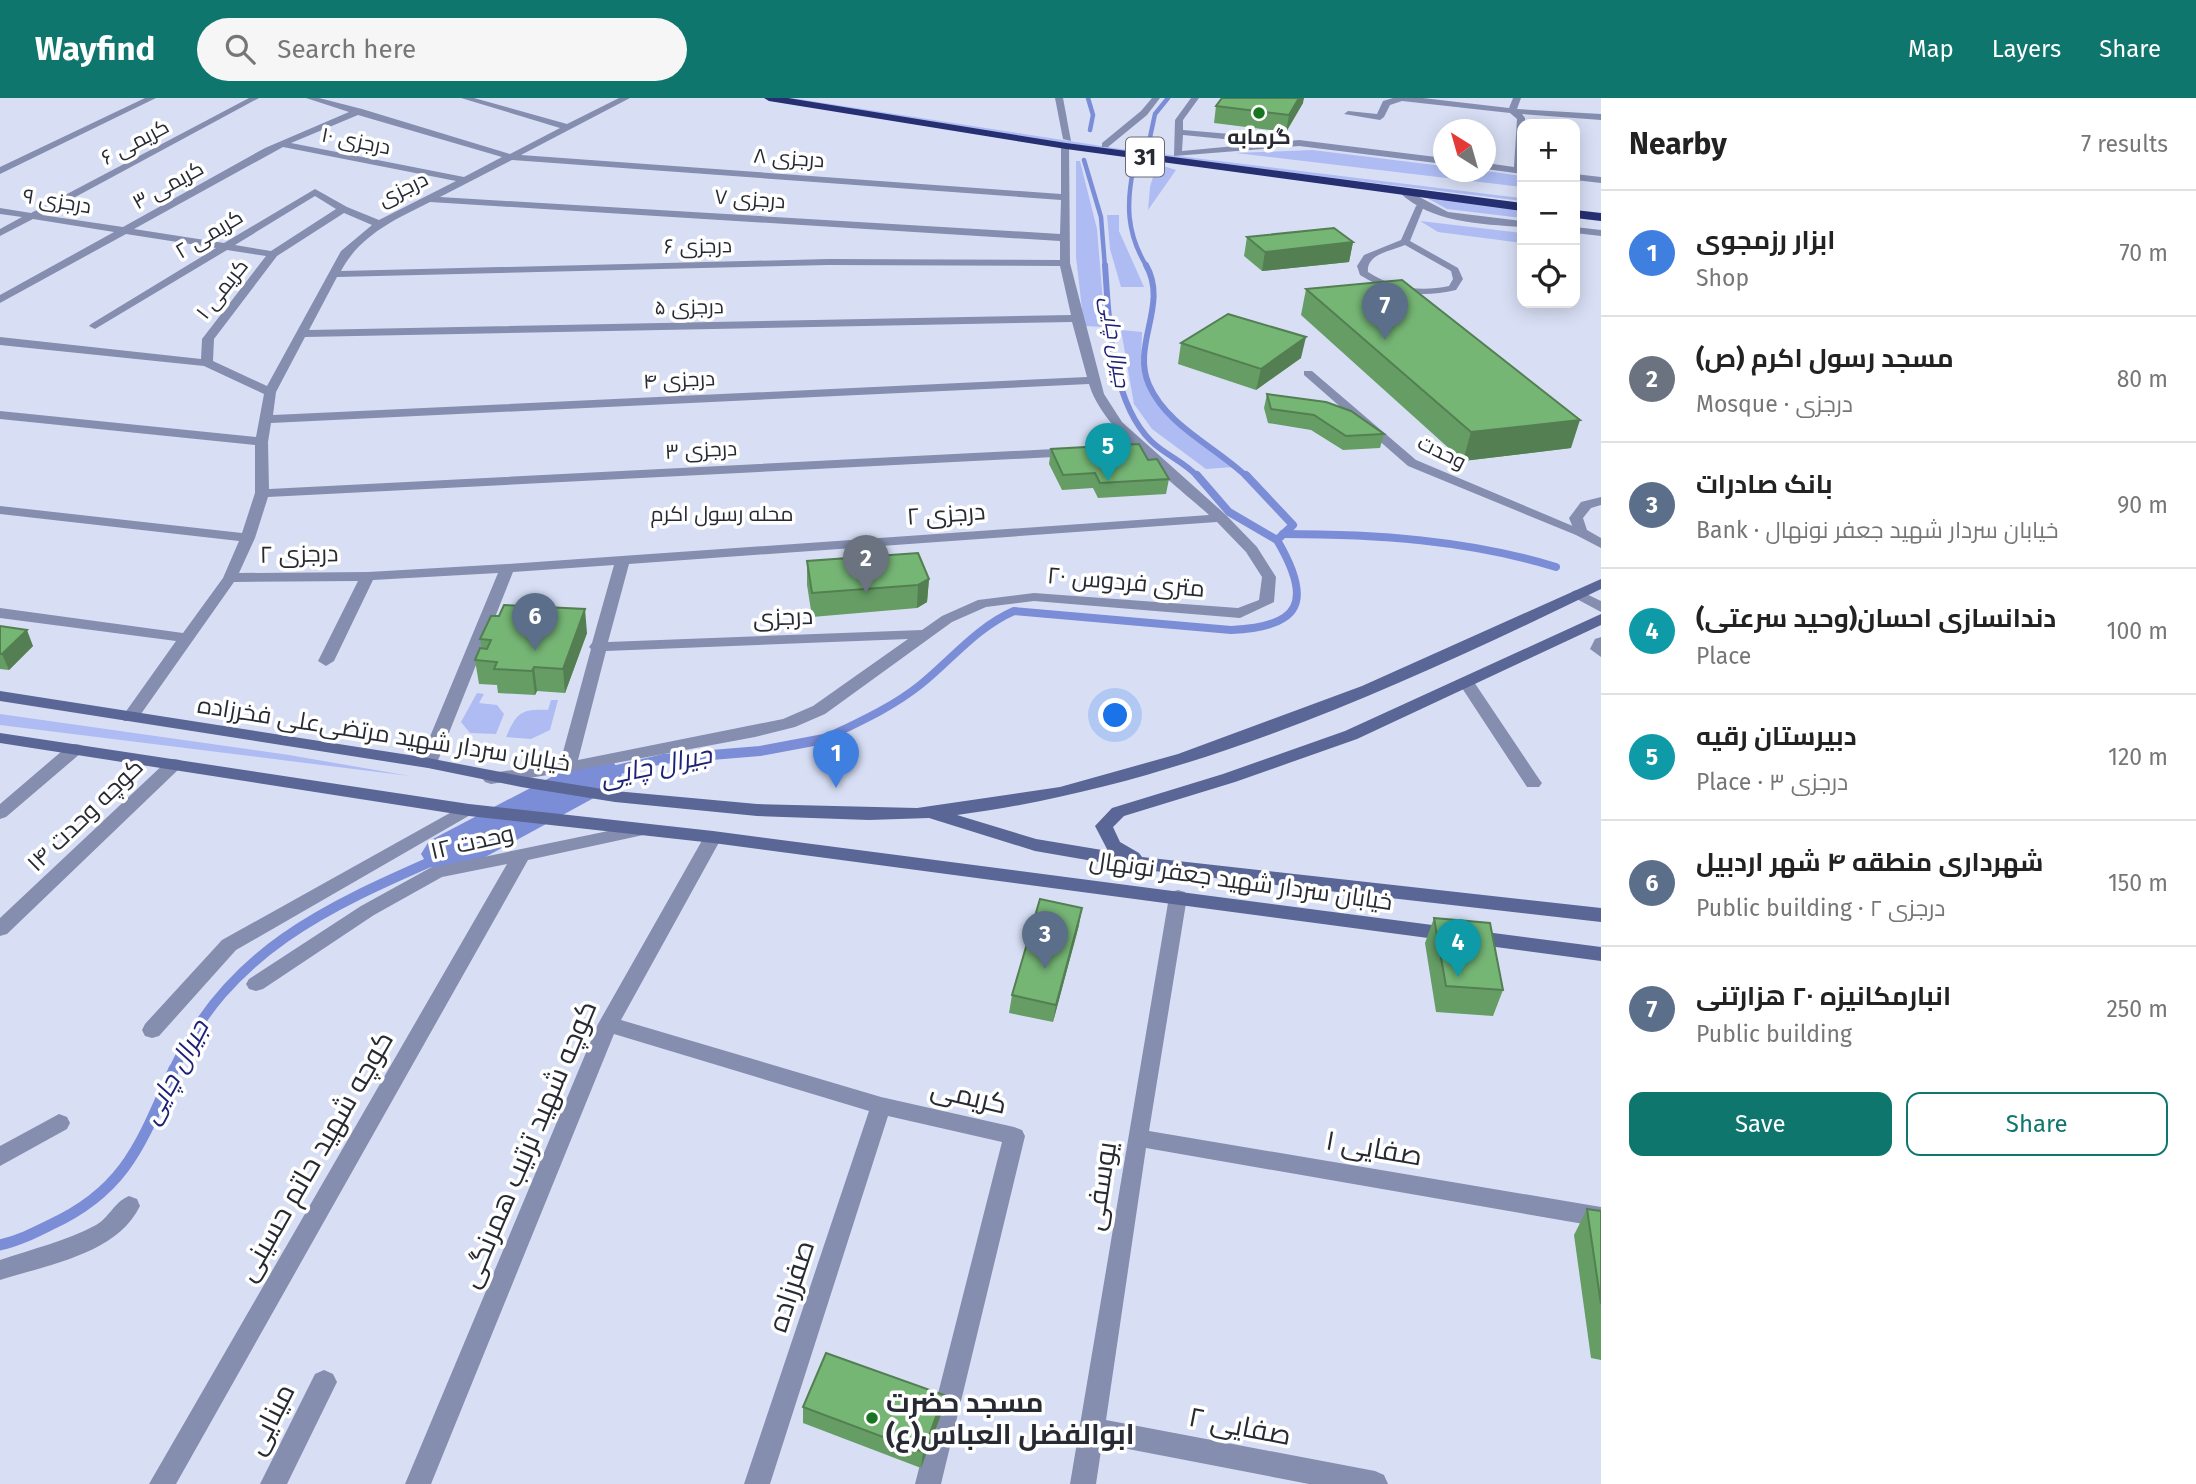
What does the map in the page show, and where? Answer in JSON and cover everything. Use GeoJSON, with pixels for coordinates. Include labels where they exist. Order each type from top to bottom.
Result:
{"type":"FeatureCollection","features":[{"type":"Feature","properties":{"kind":"highway","name":"31"},"geometry":{"type":"LineString","coordinates":[[769,98],[1517,206]]}},
{"type":"Feature","properties":{"kind":"highway","name":"31"},"geometry":{"type":"LineString","coordinates":[[815,98],[1067,143],[1105,145],[1481,189]]}},
{"type":"Feature","properties":{"kind":"highway"},"geometry":{"type":"LineString","coordinates":[[1580,215],[1601,217]]}},
{"type":"Feature","properties":{"kind":"main road","name":"خیابان سردار شهید مرتضی‌علی فخرزاده"},"geometry":{"type":"LineString","coordinates":[[0,696],[428,763],[492,778],[616,796],[730,810],[851,814],[929,812],[1062,793],[1168,764],[1296,719],[1415,670],[1601,583]]}},
{"type":"Feature","properties":{"kind":"main road"},"geometry":{"type":"LineString","coordinates":[[1145,864],[1112,846],[1104,826],[1118,812],[1229,778],[1351,735],[1601,619]]}},
{"type":"Feature","properties":{"kind":"main road"},"geometry":{"type":"LineString","coordinates":[[0,738],[468,810],[713,837]]}},
{"type":"Feature","properties":{"kind":"main road","name":"خیابان سردار شهید جعفر نونهال"},"geometry":{"type":"LineString","coordinates":[[929,812],[1035,845],[1145,864],[1601,915]]}},
{"type":"Feature","properties":{"kind":"main road","name":"خیابان سردار شهید جعفر نونهال"},"geometry":{"type":"LineString","coordinates":[[713,837],[1601,954]]}},
{"type":"Feature","properties":{"kind":"street"},"geometry":{"type":"LineString","coordinates":[[0,171],[152,98]]}},
{"type":"Feature","properties":{"kind":"street","name":"کریمی ۶"},"geometry":{"type":"LineString","coordinates":[[0,233],[255,98]]}},
{"type":"Feature","properties":{"kind":"street","name":"درجزی ۸"},"geometry":{"type":"LineString","coordinates":[[310,98],[511,157],[1064,197]]}},
{"type":"Feature","properties":{"kind":"street"},"geometry":{"type":"LineString","coordinates":[[465,98],[567,127]]}},
{"type":"Feature","properties":{"kind":"street","name":"درجزی"},"geometry":{"type":"LineString","coordinates":[[270,392],[346,251],[379,223],[626,98]]}},
{"type":"Feature","properties":{"kind":"street","name":"۲۰ متری فردوس"},"geometry":{"type":"LineString","coordinates":[[492,778],[567,767],[755,732],[789,723],[820,710],[947,619],[983,603],[1034,597],[1240,613],[1266,602],[1269,577],[1252,550],[1221,518],[1136,449],[1106,409],[1093,380],[1065,263],[1067,143],[1059,98]]}},
{"type":"Feature","properties":{"kind":"street"},"geometry":{"type":"LineString","coordinates":[[1105,145],[1144,113],[1156,98]]}},
{"type":"Feature","properties":{"kind":"street"},"geometry":{"type":"LineString","coordinates":[[1195,98],[1178,120],[1177,153],[1299,143]]}},
{"type":"Feature","properties":{"kind":"street"},"geometry":{"type":"LineString","coordinates":[[1348,114],[1380,117],[1386,103],[1401,98],[1512,111],[1601,117]]}},
{"type":"Feature","properties":{"kind":"street"},"geometry":{"type":"LineString","coordinates":[[1512,111],[1517,98]]}},
{"type":"Feature","properties":{"kind":"street","name":"کریمی ۳"},"geometry":{"type":"LineString","coordinates":[[0,300],[280,144],[359,111]]}},
{"type":"Feature","properties":{"kind":"street"},"geometry":{"type":"LineString","coordinates":[[1512,111],[1521,119]]}},
{"type":"Feature","properties":{"kind":"street"},"geometry":{"type":"LineString","coordinates":[[1179,132],[1433,160]]}},
{"type":"Feature","properties":{"kind":"street","name":"درجزی ۱۰"},"geometry":{"type":"LineString","coordinates":[[280,144],[467,180]]}},
{"type":"Feature","properties":{"kind":"street"},"geometry":{"type":"LineString","coordinates":[[1496,167],[1517,170]]}},
{"type":"Feature","properties":{"kind":"street"},"geometry":{"type":"LineString","coordinates":[[1580,178],[1601,180]]}},
{"type":"Feature","properties":{"kind":"street","name":"کریمی ۲"},"geometry":{"type":"LineString","coordinates":[[95,326],[315,192],[343,209]]}},
{"type":"Feature","properties":{"kind":"street"},"geometry":{"type":"LineString","coordinates":[[1404,192],[1420,206],[1444,216],[1517,223]]}},
{"type":"Feature","properties":{"kind":"street","name":"درجزی ۷"},"geometry":{"type":"LineString","coordinates":[[430,199],[1067,238]]}},
{"type":"Feature","properties":{"kind":"street"},"geometry":{"type":"LineString","coordinates":[[343,209],[379,223]]}},
{"type":"Feature","properties":{"kind":"street","name":"کریمی ۱"},"geometry":{"type":"LineString","coordinates":[[207,363],[208,339],[273,254],[343,209]]}},
{"type":"Feature","properties":{"kind":"street","name":"درجزی ۹"},"geometry":{"type":"LineString","coordinates":[[0,211],[273,254]]}},
{"type":"Feature","properties":{"kind":"street"},"geometry":{"type":"LineString","coordinates":[[1580,231],[1601,233]]}},
{"type":"Feature","properties":{"kind":"street","name":"درجزی ۶"},"geometry":{"type":"LineString","coordinates":[[332,274],[828,262],[1065,263]]}},
{"type":"Feature","properties":{"kind":"street","name":"درجزی ۵"},"geometry":{"type":"LineString","coordinates":[[302,334],[1077,318]]}},
{"type":"Feature","properties":{"kind":"street"},"geometry":{"type":"LineString","coordinates":[[0,341],[207,363],[270,392],[262,442],[262,493],[248,538],[230,578],[130,717]]}},
{"type":"Feature","properties":{"kind":"street","name":"درجزی ۴"},"geometry":{"type":"LineString","coordinates":[[267,419],[1093,380]]}},
{"type":"Feature","properties":{"kind":"street"},"geometry":{"type":"LineString","coordinates":[[0,415],[262,442]]}},
{"type":"Feature","properties":{"kind":"street","name":"درجزی ۳"},"geometry":{"type":"LineString","coordinates":[[262,493],[1088,451]]}},
{"type":"Feature","properties":{"kind":"street"},"geometry":{"type":"LineString","coordinates":[[1601,501],[1586,505],[1576,519],[1581,532],[1601,544]]}},
{"type":"Feature","properties":{"kind":"street"},"geometry":{"type":"LineString","coordinates":[[0,522],[7,511],[248,538]]}},
{"type":"Feature","properties":{"kind":"street","name":"درجزی ۲"},"geometry":{"type":"LineString","coordinates":[[230,578],[368,576],[506,568],[1221,518]]}},
{"type":"Feature","properties":{"kind":"street"},"geometry":{"type":"LineString","coordinates":[[567,767],[623,559]]}},
{"type":"Feature","properties":{"kind":"street"},"geometry":{"type":"LineString","coordinates":[[428,763],[506,568]]}},
{"type":"Feature","properties":{"kind":"street","name":"درجزی ۲"},"geometry":{"type":"LineString","coordinates":[[326,661],[368,576]]}},
{"type":"Feature","properties":{"kind":"street"},"geometry":{"type":"LineString","coordinates":[[1578,594],[1601,607]]}},
{"type":"Feature","properties":{"kind":"street"},"geometry":{"type":"LineString","coordinates":[[0,613],[186,638]]}},
{"type":"Feature","properties":{"kind":"street","name":"درجزی"},"geometry":{"type":"LineString","coordinates":[[597,648],[928,634]]}},
{"type":"Feature","properties":{"kind":"street"},"geometry":{"type":"LineString","coordinates":[[1601,642],[1598,649],[1601,652]]}},
{"type":"Feature","properties":{"kind":"street"},"geometry":{"type":"LineString","coordinates":[[1466,682],[1533,783]]}},
{"type":"Feature","properties":{"kind":"street"},"geometry":{"type":"LineString","coordinates":[[0,813],[75,749]]}},
{"type":"Feature","properties":{"kind":"street","name":"کوچه وحدت ۱۴"},"geometry":{"type":"LineString","coordinates":[[0,929],[174,764]]}},
{"type":"Feature","properties":{"kind":"street"},"geometry":{"type":"LineString","coordinates":[[152,1030],[229,945],[468,810]]}},
{"type":"Feature","properties":{"kind":"street","name":"وحدت ۱۲"},"geometry":{"type":"LineString","coordinates":[[256,984],[355,919],[437,872],[520,857],[634,829]]}},
{"type":"Feature","properties":{"kind":"street","name":"کوچه شهید ترتیب همرنگی"},"geometry":{"type":"LineString","coordinates":[[418,1484],[608,1024],[713,837]]}},
{"type":"Feature","properties":{"kind":"street","name":"کوچه شهید حاتم حسینی"},"geometry":{"type":"LineString","coordinates":[[162,1484],[520,857]]}},
{"type":"Feature","properties":{"kind":"street","name":"یوسفی"},"geometry":{"type":"LineString","coordinates":[[1083,1484],[1178,897]]}},
{"type":"Feature","properties":{"kind":"street","name":"کریمی"},"geometry":{"type":"LineString","coordinates":[[608,1024],[881,1107],[1014,1136],[928,1484]]}},
{"type":"Feature","properties":{"kind":"street","name":"صفرزاده"},"geometry":{"type":"LineString","coordinates":[[757,1484],[881,1107]]}},
{"type":"Feature","properties":{"kind":"street"},"geometry":{"type":"LineString","coordinates":[[0,1157],[59,1123]]}},
{"type":"Feature","properties":{"kind":"street","name":"صفایی ۱"},"geometry":{"type":"LineString","coordinates":[[1137,1138],[1601,1217]]}},
{"type":"Feature","properties":{"kind":"street"},"geometry":{"type":"LineString","coordinates":[[0,1270],[67,1248],[107,1231],[129,1206]]}},
{"type":"Feature","properties":{"kind":"street","name":"مینایی"},"geometry":{"type":"LineString","coordinates":[[273,1484],[324,1382]]}},
{"type":"Feature","properties":{"kind":"street","name":"صفایی ۲"},"geometry":{"type":"LineString","coordinates":[[1093,1430],[1375,1484]]}},
{"type":"Feature","properties":{"kind":"lane"},"geometry":{"type":"LineString","coordinates":[[1405,242],[1455,270],[1458,279],[1452,288],[1415,293],[1378,283],[1363,273],[1362,266],[1367,257],[1405,242],[1420,206]]}},
{"type":"Feature","properties":{"kind":"lane","name":"وحدت"},"geometry":{"type":"LineString","coordinates":[[1308,373],[1412,463],[1581,532]]}},
{"type":"Feature","properties":{"kind":"shaded area"},"geometry":{"type":"Polygon","coordinates":[[[777,98],[792,98],[1121,149],[1517,197],[1517,200],[1120,152],[777,98]]]}},
{"type":"Feature","properties":{"kind":"shaded area"},"geometry":{"type":"Polygon","coordinates":[[[1312,150],[1433,165],[1433,176],[1236,153],[1312,150]]]}},
{"type":"Feature","properties":{"kind":"shaded area"},"geometry":{"type":"Polygon","coordinates":[[[1076,161],[1080,161],[1097,229],[1105,327],[1084,326],[1076,257],[1076,161]]]}},
{"type":"Feature","properties":{"kind":"shaded area"},"geometry":{"type":"Polygon","coordinates":[[[1157,164],[1176,170],[1148,210],[1150,187],[1157,164]]]}},
{"type":"Feature","properties":{"kind":"shaded area"},"geometry":{"type":"Polygon","coordinates":[[[1496,172],[1517,175],[1517,186],[1480,182],[1496,182],[1496,172]]]}},
{"type":"Feature","properties":{"kind":"shaded area"},"geometry":{"type":"Polygon","coordinates":[[[1418,193],[1517,206],[1517,217],[1447,209],[1418,193]]]}},
{"type":"Feature","properties":{"kind":"shaded area"},"geometry":{"type":"Polygon","coordinates":[[[1107,215],[1119,215],[1119,231],[1144,287],[1121,287],[1110,249],[1107,215]]]}},
{"type":"Feature","properties":{"kind":"shaded area"},"geometry":{"type":"Polygon","coordinates":[[[1420,221],[1517,232],[1517,242],[1438,232],[1420,221]]]}},
{"type":"Feature","properties":{"kind":"shaded area"},"geometry":{"type":"Polygon","coordinates":[[[1121,330],[1142,332],[1143,370],[1148,386],[1157,399],[1168,412],[1234,467],[1206,469],[1152,429],[1134,404],[1121,330]]]}},
{"type":"Feature","properties":{"kind":"shaded area"},"geometry":{"type":"Polygon","coordinates":[[[477,693],[484,694],[479,703],[497,705],[504,714],[496,734],[470,733],[461,722],[477,693]]]}},
{"type":"Feature","properties":{"kind":"shaded area"},"geometry":{"type":"Polygon","coordinates":[[[551,700],[558,700],[550,730],[531,739],[506,737],[521,714],[531,710],[548,710],[551,700]]]}},
{"type":"Feature","properties":{"kind":"shaded area"},"geometry":{"type":"Polygon","coordinates":[[[0,714],[289,755],[410,776],[0,725],[0,714]]]}},
{"type":"Feature","properties":{"kind":"building"},"geometry":{"type":"Polygon","coordinates":[[[1222,98],[1299,98],[1289,115],[1216,106],[1222,98]]]}},
{"type":"Feature","properties":{"kind":"building"},"geometry":{"type":"Polygon","coordinates":[[[1334,228],[1353,242],[1265,252],[1247,237],[1334,228]]]}},
{"type":"Feature","properties":{"kind":"building"},"geometry":{"type":"Polygon","coordinates":[[[1402,280],[1580,420],[1471,432],[1306,289],[1402,280]]]}},
{"type":"Feature","properties":{"kind":"building"},"geometry":{"type":"Polygon","coordinates":[[[1228,314],[1306,337],[1261,369],[1181,343],[1228,314]]]}},
{"type":"Feature","properties":{"kind":"building"},"geometry":{"type":"Polygon","coordinates":[[[1267,394],[1326,402],[1351,411],[1384,434],[1346,436],[1314,415],[1271,409],[1267,394]]]}},
{"type":"Feature","properties":{"kind":"building"},"geometry":{"type":"Polygon","coordinates":[[[1139,444],[1148,460],[1157,459],[1169,479],[1100,483],[1095,473],[1063,475],[1051,449],[1139,444]]]}},
{"type":"Feature","properties":{"kind":"building"},"geometry":{"type":"Polygon","coordinates":[[[918,553],[929,579],[918,585],[812,593],[807,561],[918,553]]]}},
{"type":"Feature","properties":{"kind":"building"},"geometry":{"type":"Polygon","coordinates":[[[504,605],[585,609],[563,669],[494,669],[497,662],[475,660],[480,648],[487,649],[491,640],[480,639],[491,616],[499,616],[504,605]]]}},
{"type":"Feature","properties":{"kind":"building"},"geometry":{"type":"Polygon","coordinates":[[[0,626],[27,630],[2,654],[0,654],[0,626]]]}},
{"type":"Feature","properties":{"kind":"building"},"geometry":{"type":"Polygon","coordinates":[[[1040,899],[1082,908],[1056,1005],[1012,995],[1040,899]]]}},
{"type":"Feature","properties":{"kind":"building"},"geometry":{"type":"Polygon","coordinates":[[[1434,918],[1490,923],[1503,990],[1446,986],[1434,918]]]}},
{"type":"Feature","properties":{"kind":"building"},"geometry":{"type":"Polygon","coordinates":[[[1587,1209],[1601,1211],[1601,1304],[1587,1209]]]}},
{"type":"Feature","properties":{"kind":"building","name":"مسجد حضرت ابوالفضل العباس(ع)"},"geometry":{"type":"Polygon","coordinates":[[[826,1353],[944,1395],[923,1452],[803,1407],[826,1353]]]}},
{"type":"Feature","properties":{"kind":"waterway","name":"جیرال چایی"},"geometry":{"type":"LineString","coordinates":[[1088,98],[1093,115],[1090,130]]}},
{"type":"Feature","properties":{"kind":"waterway","name":"جیرال چایی"},"geometry":{"type":"LineString","coordinates":[[1149,142],[1155,114],[1168,98]]}},
{"type":"Feature","properties":{"kind":"waterway","name":"جیرال چایی"},"geometry":{"type":"LineString","coordinates":[[1084,160],[1101,217],[1105,267]]}},
{"type":"Feature","properties":{"kind":"waterway","name":"جیرال چایی"},"geometry":{"type":"LineString","coordinates":[[1134,165],[1130,217],[1135,242],[1146,266]]}},
{"type":"Feature","properties":{"kind":"waterway","name":"جیرال چایی"},"geometry":{"type":"LineString","coordinates":[[1105,265],[1114,358],[1127,404],[1137,424],[1151,441],[1198,477]]}},
{"type":"Feature","properties":{"kind":"waterway","name":"جیرال چایی"},"geometry":{"type":"LineString","coordinates":[[1146,266],[1154,295],[1144,355],[1149,385],[1157,399],[1180,424],[1247,477]]}},
{"type":"Feature","properties":{"kind":"waterway","name":"جیرال چایی"},"geometry":{"type":"LineString","coordinates":[[1197,475],[1229,512],[1277,540]]}},
{"type":"Feature","properties":{"kind":"waterway","name":"جیرال چایی"},"geometry":{"type":"LineString","coordinates":[[1246,475],[1293,525],[1283,534]]}},
{"type":"Feature","properties":{"kind":"waterway","name":"جیرال چایی"},"geometry":{"type":"LineString","coordinates":[[1277,540],[1283,534]]}},
{"type":"Feature","properties":{"kind":"waterway","name":"جیرال چایی"},"geometry":{"type":"LineString","coordinates":[[1283,534],[1421,540],[1489,550],[1556,567]]}},
{"type":"Feature","properties":{"kind":"waterway","name":"جیرال چایی"},"geometry":{"type":"LineString","coordinates":[[820,741],[872,716],[908,694],[976,635],[1014,611],[1231,630],[1273,623],[1286,616],[1294,607],[1297,594],[1295,579],[1277,540]]}},
{"type":"Feature","properties":{"kind":"waterway","name":"جیرال چایی"},"geometry":{"type":"LineString","coordinates":[[596,775],[663,759],[760,751],[824,739]]}},
{"type":"Feature","properties":{"kind":"waterway","name":"جیرال چایی"},"geometry":{"type":"LineString","coordinates":[[448,854],[596,775]]}},
{"type":"Feature","properties":{"kind":"waterway","name":"جیرال چایی"},"geometry":{"type":"LineString","coordinates":[[174,1070],[196,1028],[223,992],[254,962],[325,913],[448,854]]}},
{"type":"Feature","properties":{"kind":"waterway","name":"جیرال چایی"},"geometry":{"type":"LineString","coordinates":[[0,1245],[32,1234],[76,1211],[115,1179],[141,1141],[174,1070]]}},
{"type":"Feature","properties":{"kind":"place","name":"گرمابه"},"geometry":{"type":"Point","coordinates":[1259,113]}},
{"type":"Feature","properties":{"kind":"place","name":"انبارمکانیزه ۲۰ هزارتنی"},"geometry":{"type":"Point","coordinates":[1385,340]}},
{"type":"Feature","properties":{"kind":"place","name":"دبیرستان رقیه"},"geometry":{"type":"Point","coordinates":[1108,481]}},
{"type":"Feature","properties":{"kind":"place","name":"مسجد رسول اکرم (ص)"},"geometry":{"type":"Point","coordinates":[866,593]}},
{"type":"Feature","properties":{"kind":"place","name":"شهرداری منطقه ۴ شهر اردبیل"},"geometry":{"type":"Point","coordinates":[535,651]}},
{"type":"Feature","properties":{"kind":"place","name":"ابزار رزمجوی"},"geometry":{"type":"Point","coordinates":[836,788]}},
{"type":"Feature","properties":{"kind":"place","name":"بانک صادرات"},"geometry":{"type":"Point","coordinates":[1045,969]}},
{"type":"Feature","properties":{"kind":"place","name":"دندانسازی احسان(وحید سرعتی)"},"geometry":{"type":"Point","coordinates":[1458,977]}},
{"type":"Feature","properties":{"kind":"place","name":"مسجد حضرت ابوالفضل العباس(ع)"},"geometry":{"type":"Point","coordinates":[872,1418]}},
{"type":"Feature","properties":{"kind":"district","name":"محله رسول اکرم"},"geometry":{"type":"Point","coordinates":[722,514]}}]}
